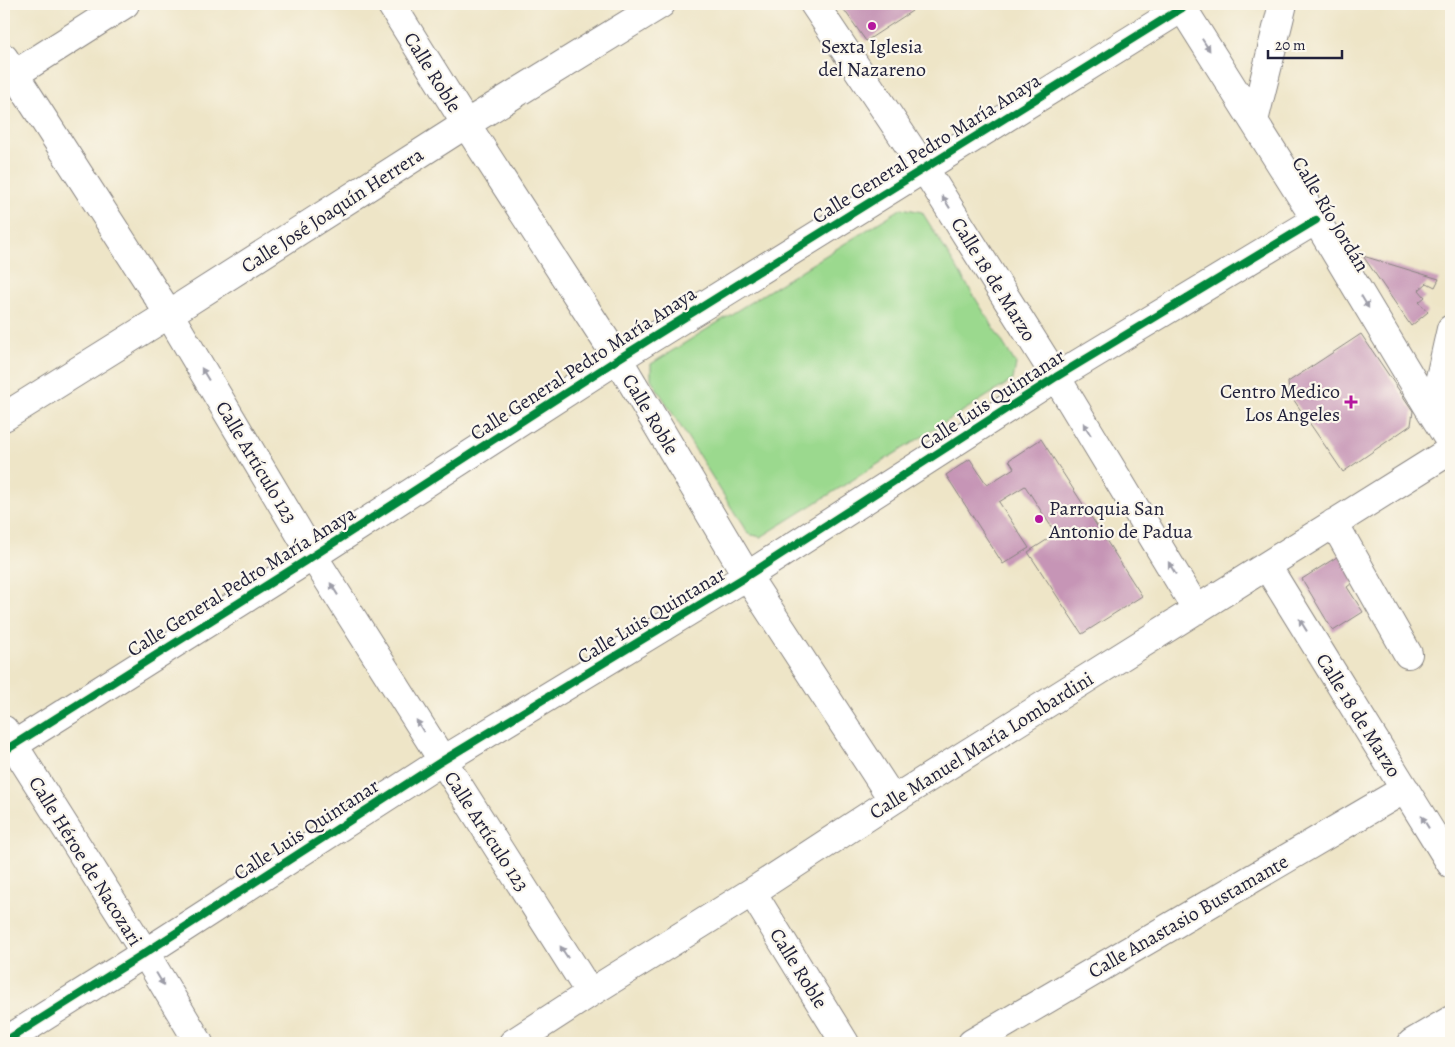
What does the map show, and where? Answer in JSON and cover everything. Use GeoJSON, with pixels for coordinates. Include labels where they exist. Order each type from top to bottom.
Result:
{"type":"FeatureCollection","features":[{"type":"Feature","properties":{"kind":"street"},"geometry":{"type":"LineString","coordinates":[[7,71],[124,4]]}},
{"type":"Feature","properties":{"kind":"street","name":"Calle Roble"},"geometry":{"type":"LineString","coordinates":[[391,4],[618,359],[747,576],[893,800]]}},
{"type":"Feature","properties":{"kind":"street","name":"Calle José Joaquín Herrera"},"geometry":{"type":"LineString","coordinates":[[4,417],[466,124],[661,4]]}},
{"type":"Feature","properties":{"kind":"street","name":"Calle 18 de Marzo"},"geometry":{"type":"LineString","coordinates":[[814,4],[924,168],[1056,377],[1197,610]]}},
{"type":"Feature","properties":{"kind":"street"},"geometry":{"type":"LineString","coordinates":[[1254,120],[1282,4]]}},
{"type":"Feature","properties":{"kind":"street","name":"Calle General Pedro María Anaya"},"geometry":{"type":"LineString","coordinates":[[7,742],[313,556],[618,359],[1181,6]]}},
{"type":"Feature","properties":{"kind":"street","name":"Calle Río Jordán"},"geometry":{"type":"LineString","coordinates":[[1181,6],[1316,220],[1451,443]]}},
{"type":"Feature","properties":{"kind":"street","name":"Calle Artículo 123"},"geometry":{"type":"LineString","coordinates":[[7,71],[168,314],[313,556],[590,993]]}},
{"type":"Feature","properties":{"kind":"street","name":"Calle Luis Quintanar"},"geometry":{"type":"LineString","coordinates":[[4,1042],[442,761],[747,576],[1056,377],[1316,220]]}},
{"type":"Feature","properties":{"kind":"street"},"geometry":{"type":"LineString","coordinates":[[1432,413],[1451,329]]}},
{"type":"Feature","properties":{"kind":"street","name":"Calle Manuel María Lombardini"},"geometry":{"type":"LineString","coordinates":[[513,1043],[752,892],[893,800],[1451,450]]}},
{"type":"Feature","properties":{"kind":"street"},"geometry":{"type":"LineString","coordinates":[[1334,523],[1408,654]]}},
{"type":"Feature","properties":{"kind":"street","name":"Calle 18 de Marzo"},"geometry":{"type":"LineString","coordinates":[[1267,566],[1451,864]]}},
{"type":"Feature","properties":{"kind":"street","name":"Calle Héroe de Nacozari"},"geometry":{"type":"LineString","coordinates":[[7,742],[145,953],[199,1043]]}},
{"type":"Feature","properties":{"kind":"street","name":"Calle Anastasio Bustamante"},"geometry":{"type":"LineString","coordinates":[[972,1043],[1404,789]]}},
{"type":"Feature","properties":{"kind":"street","name":"Calle Roble"},"geometry":{"type":"LineString","coordinates":[[752,892],[845,1043]]}},
{"type":"Feature","properties":{"kind":"street"},"geometry":{"type":"LineString","coordinates":[[1412,1043],[1451,1020]]}},
{"type":"Feature","properties":{"kind":"green space"},"geometry":{"type":"Polygon","coordinates":[[[902,208],[922,212],[1016,364],[1013,380],[761,537],[748,534],[651,379],[651,364],[902,208]]]}},
{"type":"Feature","properties":{"kind":"building","name":"Sexta Iglesia del Nazareno"},"geometry":{"type":"Polygon","coordinates":[[[840,4],[907,4],[912,11],[866,41],[840,4]]]}},
{"type":"Feature","properties":{"kind":"building"},"geometry":{"type":"Polygon","coordinates":[[[1363,256],[1439,279],[1435,287],[1427,283],[1419,290],[1425,297],[1419,302],[1428,312],[1411,326],[1363,256]]]}},
{"type":"Feature","properties":{"kind":"building","name":"Centro Medico Los Angeles"},"geometry":{"type":"Polygon","coordinates":[[[1361,334],[1413,411],[1411,425],[1343,472],[1289,393],[1288,382],[1361,334]]]}},
{"type":"Feature","properties":{"kind":"building"},"geometry":{"type":"Polygon","coordinates":[[[1041,439],[1142,596],[1082,634],[1028,552],[1056,534],[1025,486],[999,502],[1029,548],[1003,564],[946,475],[970,459],[987,485],[1014,468],[1009,460],[1041,439]]]}},
{"type":"Feature","properties":{"kind":"building"},"geometry":{"type":"Polygon","coordinates":[[[1340,555],[1356,580],[1347,587],[1363,612],[1333,631],[1302,579],[1340,555]]]}},
{"type":"Feature","properties":{"kind":"cycle path"},"geometry":{"type":"LineString","coordinates":[[4,751],[313,556],[618,359],[1182,8]]}},
{"type":"Feature","properties":{"kind":"cycle path"},"geometry":{"type":"LineString","coordinates":[[4,1042],[442,761],[747,576],[1056,377],[1316,220]]}},
{"type":"Feature","properties":{"kind":"place","name":"Sexta Iglesia del Nazareno"},"geometry":{"type":"Point","coordinates":[872,26]}},
{"type":"Feature","properties":{"kind":"place","name":"Centro Medico Los Angeles"},"geometry":{"type":"Point","coordinates":[1351,402]}},
{"type":"Feature","properties":{"kind":"place","name":"Parroquia San Antonio de Padua"},"geometry":{"type":"Point","coordinates":[1039,519]}}]}
